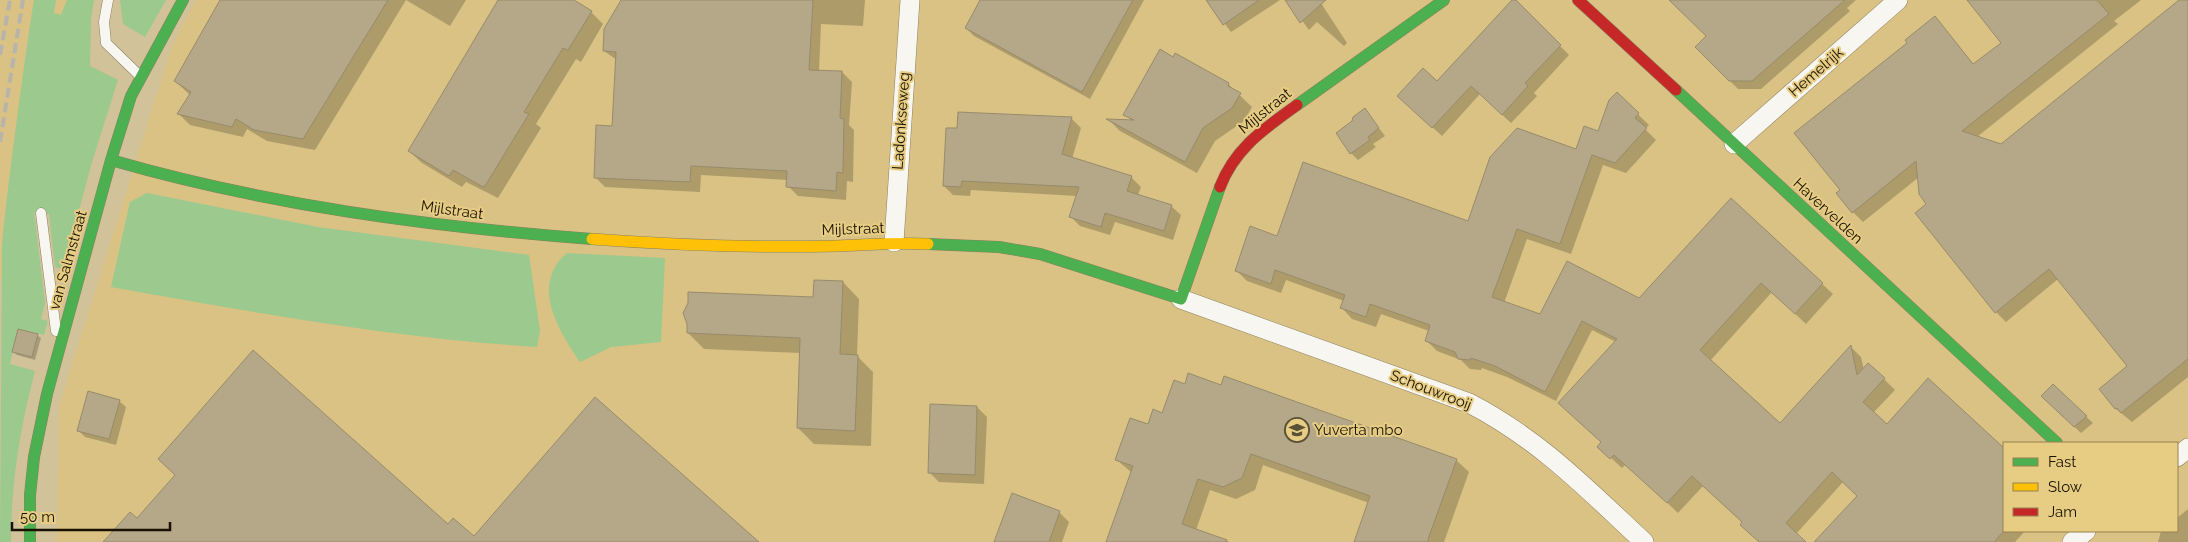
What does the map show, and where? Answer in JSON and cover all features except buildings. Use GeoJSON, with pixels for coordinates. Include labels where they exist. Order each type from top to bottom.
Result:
{"type":"FeatureCollection","features":[{"type":"Feature","properties":{"kind":"main road","name":"van Salmstraat"},"geometry":{"type":"LineString","coordinates":[[30,542],[30,495],[34,457],[58,349],[111,160],[125,113],[141,77],[183,0]]}},
{"type":"Feature","properties":{"kind":"main road","name":"Mijlstraat"},"geometry":{"type":"LineString","coordinates":[[111,160],[160,174],[296,203],[501,232],[663,244],[837,246],[894,242],[999,247],[1040,254],[1181,298],[1204,228],[1227,168],[1255,135],[1444,0]]}},
{"type":"Feature","properties":{"kind":"main road","name":"Havervelden"},"geometry":{"type":"LineString","coordinates":[[1578,0],[2056,442]]}},
{"type":"Feature","properties":{"kind":"street","name":"Ladonkseweg"},"geometry":{"type":"LineString","coordinates":[[894,242],[910,0]]}},
{"type":"Feature","properties":{"kind":"street","name":"Hemelrijk"},"geometry":{"type":"LineString","coordinates":[[1734,144],[1898,0]]}},
{"type":"Feature","properties":{"kind":"street","name":"Schouwrooij"},"geometry":{"type":"LineString","coordinates":[[1181,298],[1469,403],[1524,435],[1563,466],[1644,542]]}},
{"type":"Feature","properties":{"kind":"street"},"geometry":{"type":"LineString","coordinates":[[2178,456],[2188,448]]}},
{"type":"Feature","properties":{"kind":"street"},"geometry":{"type":"LineString","coordinates":[[2072,542],[2085,532]]}},
{"type":"Feature","properties":{"kind":"lane"},"geometry":{"type":"LineString","coordinates":[[108,0],[104,22],[106,43],[141,77]]}},
{"type":"Feature","properties":{"kind":"lane"},"geometry":{"type":"LineString","coordinates":[[41,213],[58,349]]}},
{"type":"Feature","properties":{"kind":"shaded area"},"geometry":{"type":"Polygon","coordinates":[[[0,0],[94,0],[91,19],[90,66],[108,75],[49,213],[21,211],[0,282],[0,0]]]}},
{"type":"Feature","properties":{"kind":"shaded area"},"geometry":{"type":"Polygon","coordinates":[[[196,0],[2188,0],[2188,542],[57,542],[59,407],[172,46],[196,0]]]}},
{"type":"Feature","properties":{"kind":"green space"},"geometry":{"type":"Polygon","coordinates":[[[34,0],[56,0],[54,13],[61,15],[67,0],[94,0],[91,19],[90,66],[118,80],[92,162],[63,269],[55,267],[49,214],[34,212],[45,303],[41,319],[48,321],[44,335],[18,329],[10,364],[35,371],[17,456],[11,520],[11,542],[0,542],[2,257],[5,214],[34,0]]]}},
{"type":"Feature","properties":{"kind":"green space"},"geometry":{"type":"Polygon","coordinates":[[[120,0],[166,0],[145,37],[123,24],[120,0]]]}},
{"type":"Feature","properties":{"kind":"green space"},"geometry":{"type":"Polygon","coordinates":[[[147,193],[318,227],[529,255],[540,331],[537,347],[377,331],[270,315],[111,287],[130,202],[147,193]]]}},
{"type":"Feature","properties":{"kind":"green space"},"geometry":{"type":"Polygon","coordinates":[[[567,253],[665,258],[661,342],[611,347],[580,362],[556,322],[549,293],[550,279],[556,265],[567,253]]]}},
{"type":"Feature","properties":{"kind":"railway"},"geometry":{"type":"LineString","coordinates":[[0,55],[10,0]]}},
{"type":"Feature","properties":{"kind":"railway"},"geometry":{"type":"LineString","coordinates":[[0,142],[23,0]]}},
{"type":"Feature","properties":{"kind":"traffic: fast"},"geometry":{"type":"LineString","coordinates":[[30,542],[30,495],[34,457],[47,394],[111,160],[131,96],[183,0]]}},
{"type":"Feature","properties":{"kind":"traffic: fast"},"geometry":{"type":"LineString","coordinates":[[1297,105],[1444,0]]}},
{"type":"Feature","properties":{"kind":"traffic: fast"},"geometry":{"type":"LineString","coordinates":[[1676,90],[2056,442]]}},
{"type":"Feature","properties":{"kind":"traffic: fast"},"geometry":{"type":"LineString","coordinates":[[111,160],[229,190],[349,212],[470,228],[592,239]]}},
{"type":"Feature","properties":{"kind":"traffic: fast"},"geometry":{"type":"LineString","coordinates":[[928,244],[999,247],[1040,254],[1181,299],[1220,187]]}},
{"type":"Feature","properties":{"kind":"traffic: slow"},"geometry":{"type":"LineString","coordinates":[[592,239],[683,244],[806,247],[893,243],[928,244]]}},
{"type":"Feature","properties":{"kind":"traffic: jam"},"geometry":{"type":"LineString","coordinates":[[1578,0],[1676,90]]}},
{"type":"Feature","properties":{"kind":"traffic: jam"},"geometry":{"type":"LineString","coordinates":[[1220,187],[1226,173],[1242,150],[1262,131],[1297,105]]}},
{"type":"Feature","properties":{"kind":"place","name":"Yuverta mbo"},"geometry":{"type":"Point","coordinates":[1297,430]}}]}
